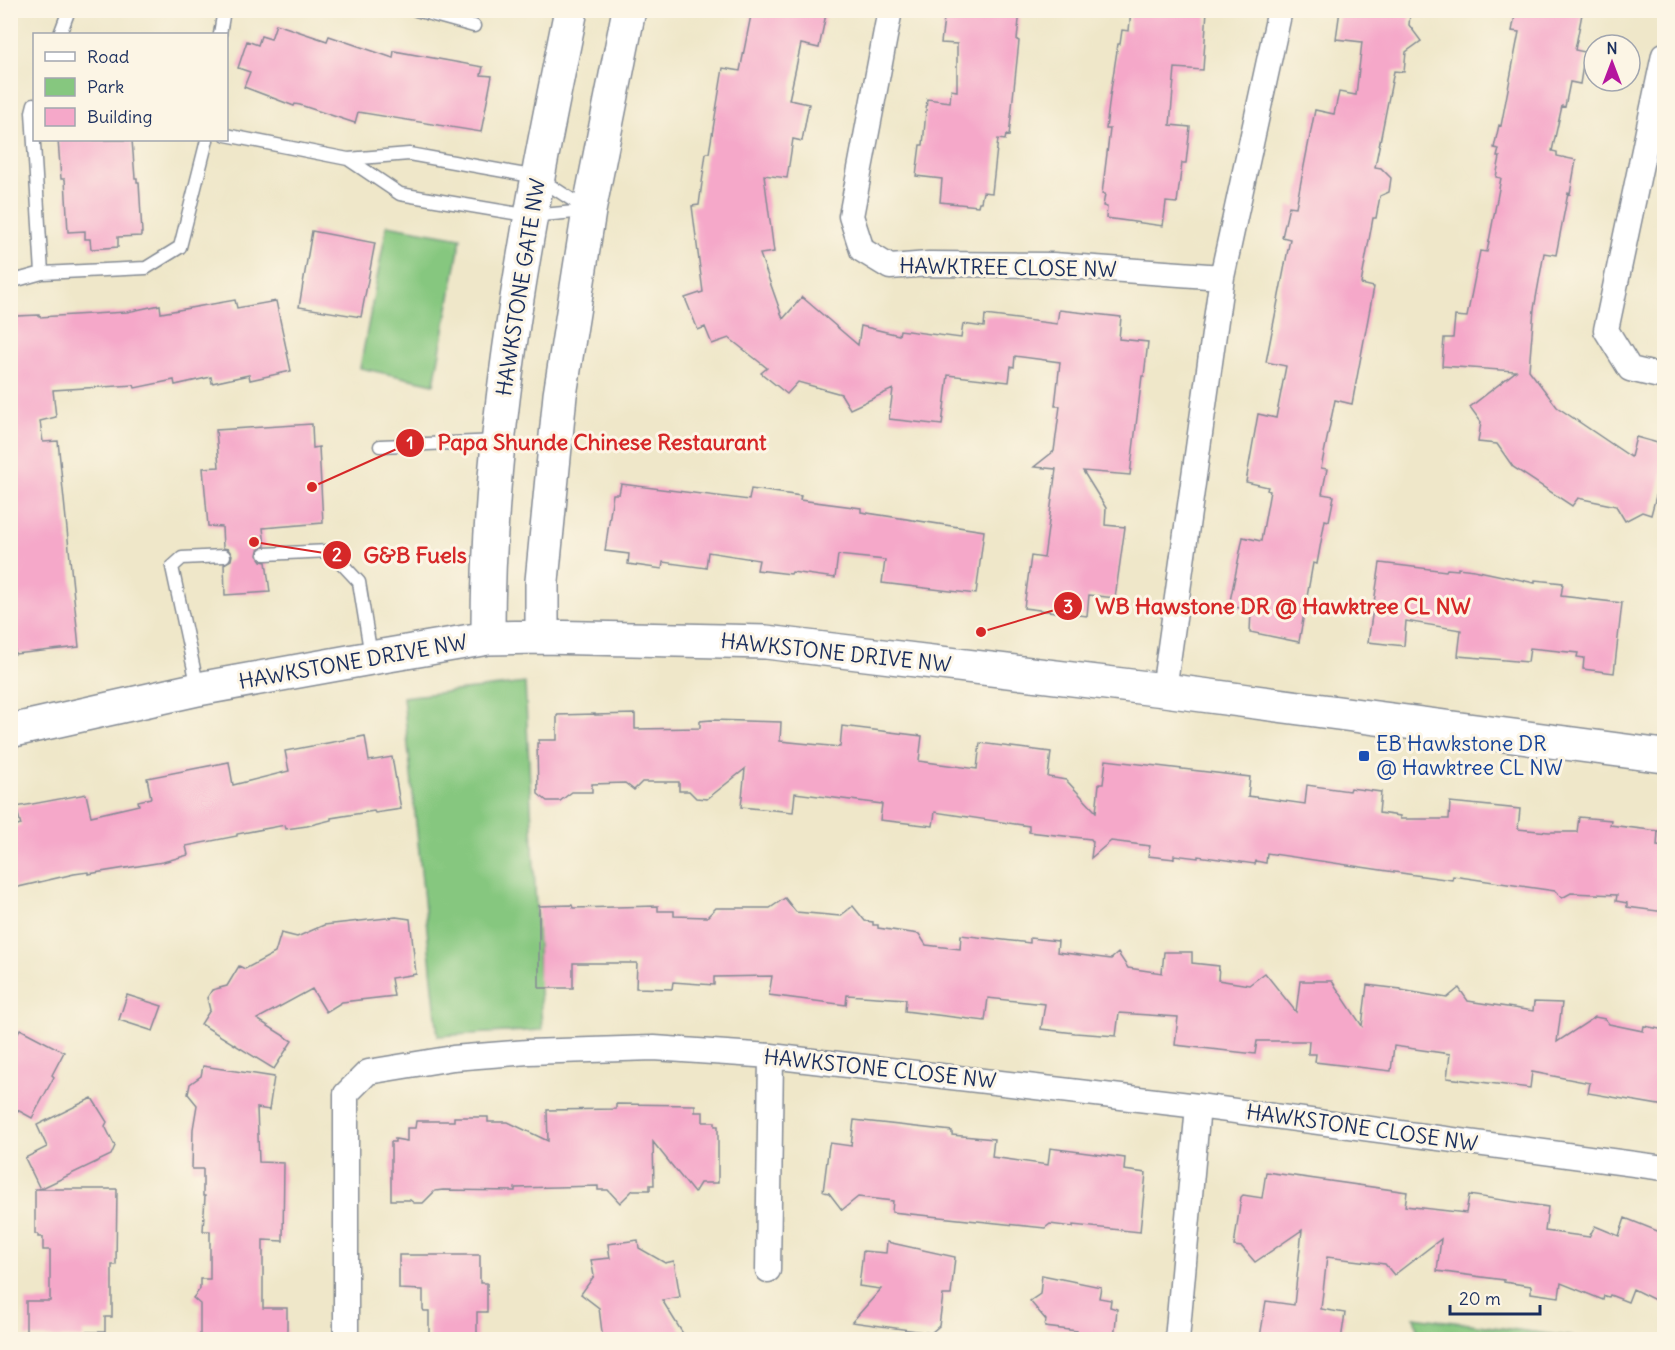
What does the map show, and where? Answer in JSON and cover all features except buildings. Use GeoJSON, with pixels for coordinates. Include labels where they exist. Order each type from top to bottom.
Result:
{"type":"FeatureCollection","features":[{"type":"Feature","properties":{"kind":"street","name":"HAWKSTONE GATE NW"},"geometry":{"type":"LineString","coordinates":[[488,638],[488,580],[499,441],[537,177],[571,10]]}},
{"type":"Feature","properties":{"kind":"street"},"geometry":{"type":"LineString","coordinates":[[543,637],[542,581],[560,395],[589,211],[629,10]]}},
{"type":"Feature","properties":{"kind":"street","name":"HAWKTREE CLOSE NW"},"geometry":{"type":"LineString","coordinates":[[891,10],[851,216],[862,250],[890,267],[929,264],[1053,265],[1222,277]]}},
{"type":"Feature","properties":{"kind":"street"},"geometry":{"type":"LineString","coordinates":[[1164,690],[1222,277],[1280,10]]}},
{"type":"Feature","properties":{"kind":"street"},"geometry":{"type":"LineString","coordinates":[[1665,56],[1606,330],[1630,369],[1665,377]]}},
{"type":"Feature","properties":{"kind":"street","name":"HAWKSTONE DRIVE NW"},"geometry":{"type":"LineString","coordinates":[[10,732],[198,689],[371,658],[488,638],[543,637],[766,642],[1164,690],[1665,756]]}},
{"type":"Feature","properties":{"kind":"street","name":"HAWKSTONE CLOSE NW"},"geometry":{"type":"LineString","coordinates":[[346,1340],[346,1094],[368,1072],[453,1058],[528,1052],[654,1048],[771,1056],[1198,1106],[1665,1168]]}},
{"type":"Feature","properties":{"kind":"street"},"geometry":{"type":"LineString","coordinates":[[768,1270],[771,1056]]}},
{"type":"Feature","properties":{"kind":"street"},"geometry":{"type":"LineString","coordinates":[[1177,1340],[1198,1106]]}},
{"type":"Feature","properties":{"kind":"lane"},"geometry":{"type":"LineString","coordinates":[[60,33],[69,10]]}},
{"type":"Feature","properties":{"kind":"lane"},"geometry":{"type":"LineString","coordinates":[[220,33],[224,10]]}},
{"type":"Feature","properties":{"kind":"lane"},"geometry":{"type":"LineString","coordinates":[[416,10],[474,26]]}},
{"type":"Feature","properties":{"kind":"lane"},"geometry":{"type":"LineString","coordinates":[[33,108],[33,128]]}},
{"type":"Feature","properties":{"kind":"lane"},"geometry":{"type":"LineString","coordinates":[[228,135],[348,159],[409,154],[537,177],[589,211]]}},
{"type":"Feature","properties":{"kind":"lane"},"geometry":{"type":"LineString","coordinates":[[34,141],[42,273]]}},
{"type":"Feature","properties":{"kind":"lane"},"geometry":{"type":"LineString","coordinates":[[10,282],[42,273],[146,268],[180,247],[207,141]]}},
{"type":"Feature","properties":{"kind":"lane"},"geometry":{"type":"LineString","coordinates":[[348,159],[400,194],[531,216],[589,211]]}},
{"type":"Feature","properties":{"kind":"lane"},"geometry":{"type":"LineString","coordinates":[[380,446],[499,441]]}},
{"type":"Feature","properties":{"kind":"lane"},"geometry":{"type":"LineString","coordinates":[[265,554],[330,551],[359,582],[371,658]]}},
{"type":"Feature","properties":{"kind":"lane"},"geometry":{"type":"LineString","coordinates":[[198,689],[172,567],[182,558],[224,556]]}},
{"type":"Feature","properties":{"kind":"green space"},"geometry":{"type":"Polygon","coordinates":[[[387,225],[461,238],[434,384],[360,368],[387,225]]]}},
{"type":"Feature","properties":{"kind":"green space"},"geometry":{"type":"Polygon","coordinates":[[[525,683],[542,1030],[438,1036],[403,697],[525,683]]]}},
{"type":"Feature","properties":{"kind":"green space"},"geometry":{"type":"Polygon","coordinates":[[[1414,1317],[1580,1338],[1583,1339],[1420,1339],[1414,1317]]]}},
{"type":"Feature","properties":{"kind":"place","name":"Papa Shunde Chinese Restaurant"},"geometry":{"type":"Point","coordinates":[312,487]}},
{"type":"Feature","properties":{"kind":"place","name":"G&B Fuels"},"geometry":{"type":"Point","coordinates":[254,542]}},
{"type":"Feature","properties":{"kind":"place","name":"WB Hawstone DR @ Hawktree CL NW"},"geometry":{"type":"Point","coordinates":[981,632]}},
{"type":"Feature","properties":{"kind":"place","name":"EB Hawkstone DR @ Hawktree CL NW"},"geometry":{"type":"Point","coordinates":[1364,756]}}]}
